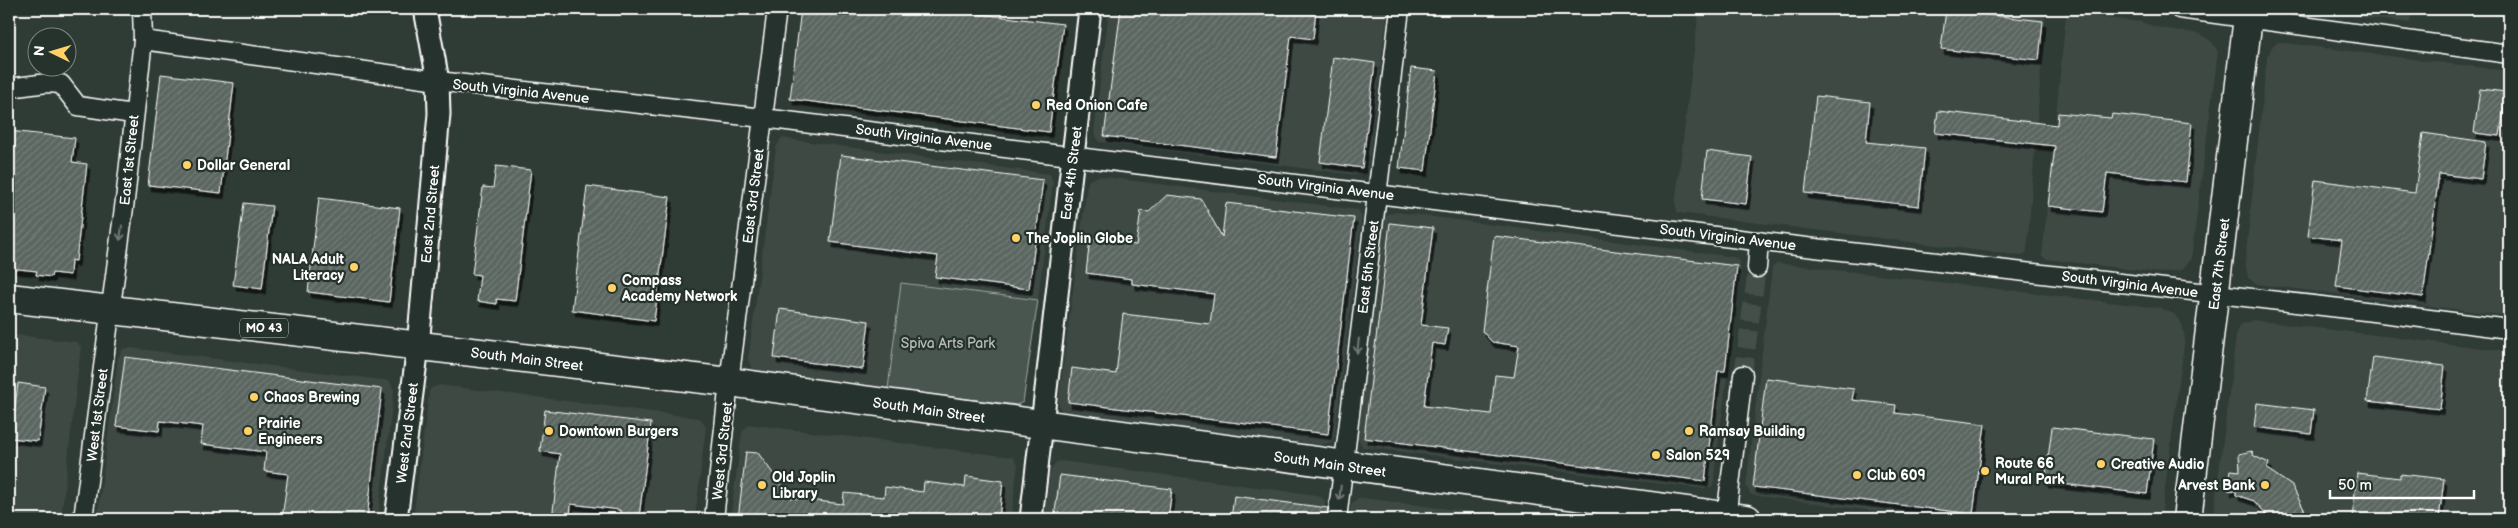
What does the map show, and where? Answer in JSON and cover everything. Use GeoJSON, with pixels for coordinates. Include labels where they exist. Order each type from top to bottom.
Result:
{"type":"FeatureCollection","features":[{"type":"Feature","properties":{"kind":"main road","name":"East 7th Street"},"geometry":{"type":"LineString","coordinates":[[2187,519],[2249,13]]}},
{"type":"Feature","properties":{"kind":"main road","name":"MO 43"},"geometry":{"type":"LineString","coordinates":[[9,298],[110,310]]}},
{"type":"Feature","properties":{"kind":"main road","name":"South Main Street"},"geometry":{"type":"LineString","coordinates":[[110,310],[729,382],[1042,426],[1733,518]]}},
{"type":"Feature","properties":{"kind":"street","name":"East 1st Street"},"geometry":{"type":"LineString","coordinates":[[110,310],[125,200],[133,114],[143,40],[142,9]]}},
{"type":"Feature","properties":{"kind":"street","name":"East 2nd Street"},"geometry":{"type":"LineString","coordinates":[[418,346],[439,114],[438,82],[424,9]]}},
{"type":"Feature","properties":{"kind":"street","name":"East 3rd Street"},"geometry":{"type":"LineString","coordinates":[[729,382],[777,9]]}},
{"type":"Feature","properties":{"kind":"street","name":"East 4th Street"},"geometry":{"type":"LineString","coordinates":[[1030,519],[1090,9]]}},
{"type":"Feature","properties":{"kind":"street","name":"East 5th Street"},"geometry":{"type":"LineString","coordinates":[[1336,519],[1400,9]]}},
{"type":"Feature","properties":{"kind":"street"},"geometry":{"type":"LineString","coordinates":[[2179,9],[2249,13],[2509,54]]}},
{"type":"Feature","properties":{"kind":"street","name":"South Virginia Avenue"},"geometry":{"type":"LineString","coordinates":[[143,40],[438,82],[763,118],[1759,241],[2509,330]]}},
{"type":"Feature","properties":{"kind":"street"},"geometry":{"type":"LineString","coordinates":[[9,88],[47,83],[61,84],[78,106],[133,114]]}},
{"type":"Feature","properties":{"kind":"street"},"geometry":{"type":"LineString","coordinates":[[1757,268],[1759,241]]}},
{"type":"Feature","properties":{"kind":"street","name":"West 1st Street"},"geometry":{"type":"LineString","coordinates":[[83,519],[110,310]]}},
{"type":"Feature","properties":{"kind":"street","name":"West 2nd Street"},"geometry":{"type":"LineString","coordinates":[[396,519],[418,346]]}},
{"type":"Feature","properties":{"kind":"street"},"geometry":{"type":"LineString","coordinates":[[1733,518],[1744,375]]}},
{"type":"Feature","properties":{"kind":"street","name":"West 3rd Street"},"geometry":{"type":"LineString","coordinates":[[714,519],[729,382]]}},
{"type":"Feature","properties":{"kind":"shaded area"},"geometry":{"type":"Polygon","coordinates":[[[1109,9],[1388,9],[1368,167],[1361,174],[1355,175],[1099,142],[1094,132],[1109,9]]]}},
{"type":"Feature","properties":{"kind":"shaded area"},"geometry":{"type":"Polygon","coordinates":[[[1699,9],[2046,9],[2027,251],[2025,254],[2021,256],[1678,213],[1675,204],[1699,9]]]}},
{"type":"Feature","properties":{"kind":"shaded area"},"geometry":{"type":"Polygon","coordinates":[[[2289,9],[2412,9],[2410,23],[2289,9]]]}},
{"type":"Feature","properties":{"kind":"shaded area"},"geometry":{"type":"Polygon","coordinates":[[[2066,13],[2141,22],[2156,27],[2200,34],[2212,42],[2218,52],[2191,259],[2182,270],[2159,273],[2046,259],[2042,256],[2066,13]]]}},
{"type":"Feature","properties":{"kind":"shaded area"},"geometry":{"type":"Polygon","coordinates":[[[2278,42],[2509,71],[2509,316],[2257,284],[2248,278],[2245,261],[2267,57],[2273,45],[2278,42]]]}},
{"type":"Feature","properties":{"kind":"shaded area"},"geometry":{"type":"Polygon","coordinates":[[[781,138],[1050,174],[1053,182],[1038,300],[901,283],[888,389],[755,372],[748,360],[776,148],[781,138]]]}},
{"type":"Feature","properties":{"kind":"shaded area"},"geometry":{"type":"Polygon","coordinates":[[[1098,176],[1359,210],[1362,217],[1335,435],[1332,442],[1322,445],[1062,413],[1058,403],[1087,185],[1089,180],[1098,176]]]}},
{"type":"Feature","properties":{"kind":"shaded area"},"geometry":{"type":"Polygon","coordinates":[[[1397,212],[1738,259],[1741,270],[1713,487],[1704,489],[1362,447],[1358,438],[1385,218],[1388,214],[1397,212]]]}},
{"type":"Feature","properties":{"kind":"shaded area"},"geometry":{"type":"Polygon","coordinates":[[[1777,263],[2161,308],[2174,314],[2182,324],[2185,338],[2161,519],[1936,519],[1751,495],[1746,486],[1772,267],[1777,263]]]}},
{"type":"Feature","properties":{"kind":"shaded area"},"geometry":{"type":"Polygon","coordinates":[[[2252,320],[2509,351],[2509,519],[2213,519],[2236,336],[2240,325],[2252,320]]]}},
{"type":"Feature","properties":{"kind":"shaded area"},"geometry":{"type":"Polygon","coordinates":[[[9,334],[77,342],[81,347],[61,519],[9,519],[9,334]]]}},
{"type":"Feature","properties":{"kind":"shaded area"},"geometry":{"type":"Polygon","coordinates":[[[132,348],[390,381],[394,390],[378,519],[97,519],[118,357],[123,349],[132,348]]]}},
{"type":"Feature","properties":{"kind":"shaded area"},"geometry":{"type":"Polygon","coordinates":[[[440,385],[700,418],[706,427],[695,519],[413,519],[429,392],[431,388],[440,385]]]}},
{"type":"Feature","properties":{"kind":"shaded area"},"geometry":{"type":"Polygon","coordinates":[[[749,424],[1013,457],[1018,464],[1011,519],[730,519],[742,432],[749,424]]]}},
{"type":"Feature","properties":{"kind":"shaded area"},"geometry":{"type":"Polygon","coordinates":[[[1061,461],[1317,495],[1325,500],[1325,519],[1044,519],[1050,471],[1056,462],[1061,461]]]}},
{"type":"Feature","properties":{"kind":"shaded area"},"geometry":{"type":"Polygon","coordinates":[[[1358,498],[1528,519],[1349,519],[1351,504],[1358,498]]]}},
{"type":"Feature","properties":{"kind":"green space","name":"Spiva Arts Park"},"geometry":{"type":"Polygon","coordinates":[[[901,283],[1038,300],[1023,402],[1017,405],[888,389],[901,283]]]}},
{"type":"Feature","properties":{"kind":"building"},"geometry":{"type":"Polygon","coordinates":[[[801,9],[939,9],[1063,24],[1049,132],[790,99],[801,9]]]}},
{"type":"Feature","properties":{"kind":"building"},"geometry":{"type":"Polygon","coordinates":[[[1121,9],[1316,9],[1313,39],[1291,36],[1276,157],[1104,136],[1121,9]]]}},
{"type":"Feature","properties":{"kind":"building"},"geometry":{"type":"Polygon","coordinates":[[[1946,10],[2043,21],[2039,60],[1941,49],[1946,10]]]}},
{"type":"Feature","properties":{"kind":"building"},"geometry":{"type":"Polygon","coordinates":[[[1333,57],[1375,63],[1362,168],[1320,162],[1333,57]]]}},
{"type":"Feature","properties":{"kind":"building"},"geometry":{"type":"Polygon","coordinates":[[[1411,68],[1437,71],[1425,171],[1399,168],[1411,68]]]}},
{"type":"Feature","properties":{"kind":"building"},"geometry":{"type":"Polygon","coordinates":[[[161,74],[234,83],[221,193],[148,185],[161,74]]]}},
{"type":"Feature","properties":{"kind":"building"},"geometry":{"type":"Polygon","coordinates":[[[2480,89],[2506,92],[2500,136],[2474,133],[2480,89]]]}},
{"type":"Feature","properties":{"kind":"building"},"geometry":{"type":"Polygon","coordinates":[[[1816,96],[1870,102],[1866,142],[1925,148],[1919,206],[1805,193],[1816,96]]]}},
{"type":"Feature","properties":{"kind":"building"},"geometry":{"type":"Polygon","coordinates":[[[1938,111],[2057,125],[2058,113],[2111,118],[2112,114],[2192,123],[2186,182],[2107,173],[2102,212],[2048,206],[2055,146],[1935,133],[1938,111]]]}},
{"type":"Feature","properties":{"kind":"building"},"geometry":{"type":"Polygon","coordinates":[[[9,131],[75,138],[72,162],[87,164],[76,261],[71,260],[70,275],[52,273],[51,277],[36,275],[37,271],[9,268],[9,131]]]}},
{"type":"Feature","properties":{"kind":"building"},"geometry":{"type":"Polygon","coordinates":[[[2423,133],[2486,142],[2481,179],[2439,174],[2423,297],[2336,286],[2342,240],[2308,236],[2315,180],[2415,193],[2423,133]]]}},
{"type":"Feature","properties":{"kind":"building"},"geometry":{"type":"Polygon","coordinates":[[[1707,151],[1752,157],[1746,204],[1702,199],[1707,151]]]}},
{"type":"Feature","properties":{"kind":"building"},"geometry":{"type":"Polygon","coordinates":[[[841,155],[1043,180],[1029,289],[935,277],[938,256],[830,242],[841,155]]]}},
{"type":"Feature","properties":{"kind":"building"},"geometry":{"type":"Polygon","coordinates":[[[496,166],[531,170],[515,301],[496,299],[497,304],[477,301],[480,275],[472,274],[483,187],[493,188],[496,166]]]}},
{"type":"Feature","properties":{"kind":"building"},"geometry":{"type":"Polygon","coordinates":[[[587,186],[670,197],[654,321],[572,310],[587,186]]]}},
{"type":"Feature","properties":{"kind":"building"},"geometry":{"type":"Polygon","coordinates":[[[1167,195],[1201,199],[1222,237],[1226,203],[1354,218],[1328,434],[1068,402],[1072,368],[1116,374],[1123,314],[1210,324],[1214,294],[1132,284],[1132,279],[1086,273],[1090,239],[1136,245],[1141,211],[1149,212],[1167,195]]]}},
{"type":"Feature","properties":{"kind":"building"},"geometry":{"type":"Polygon","coordinates":[[[319,198],[400,208],[389,302],[308,292],[319,198]]]}},
{"type":"Feature","properties":{"kind":"building"},"geometry":{"type":"Polygon","coordinates":[[[244,203],[272,206],[262,289],[233,285],[244,203]]]}},
{"type":"Feature","properties":{"kind":"building"},"geometry":{"type":"Polygon","coordinates":[[[1390,223],[1433,228],[1421,325],[1448,328],[1445,345],[1432,343],[1424,406],[1491,414],[1495,375],[1514,377],[1519,346],[1492,342],[1482,331],[1494,236],[1737,266],[1725,371],[1718,371],[1705,481],[1364,438],[1390,223]]]}},
{"type":"Feature","properties":{"kind":"building"},"geometry":{"type":"Polygon","coordinates":[[[780,309],[869,321],[863,369],[774,358],[780,309]]]}},
{"type":"Feature","properties":{"kind":"building"},"geometry":{"type":"Polygon","coordinates":[[[125,357],[382,389],[367,519],[282,519],[288,474],[264,471],[266,452],[201,444],[203,426],[160,421],[159,431],[116,426],[125,357]]]}},
{"type":"Feature","properties":{"kind":"building"},"geometry":{"type":"Polygon","coordinates":[[[2373,357],[2445,366],[2440,409],[2367,401],[2373,357]]]}},
{"type":"Feature","properties":{"kind":"building"},"geometry":{"type":"Polygon","coordinates":[[[1766,378],[1854,389],[1852,400],[1896,405],[1895,413],[1985,424],[1973,514],[1753,487],[1766,378]]]}},
{"type":"Feature","properties":{"kind":"building"},"geometry":{"type":"Polygon","coordinates":[[[18,383],[45,387],[38,441],[11,438],[18,383]]]}},
{"type":"Feature","properties":{"kind":"building"},"geometry":{"type":"Polygon","coordinates":[[[2257,403],[2314,410],[2311,434],[2254,427],[2257,403]]]}},
{"type":"Feature","properties":{"kind":"building"},"geometry":{"type":"Polygon","coordinates":[[[545,410],[651,423],[639,517],[620,514],[620,510],[571,504],[570,519],[552,519],[560,454],[540,451],[545,410]]]}},
{"type":"Feature","properties":{"kind":"building"},"geometry":{"type":"Polygon","coordinates":[[[2052,427],[2154,439],[2147,494],[2045,482],[2052,427]]]}},
{"type":"Feature","properties":{"kind":"building","name":"Arvest Bank"},"geometry":{"type":"Polygon","coordinates":[[[2252,451],[2254,456],[2269,463],[2267,469],[2292,486],[2309,519],[2271,519],[2254,501],[2236,495],[2236,491],[2228,490],[2231,470],[2240,471],[2239,454],[2252,451]]]}},
{"type":"Feature","properties":{"kind":"building","name":"Old Joplin Library"},"geometry":{"type":"Polygon","coordinates":[[[746,452],[758,453],[791,498],[843,504],[844,493],[884,497],[885,487],[923,492],[924,482],[965,487],[966,476],[1003,481],[999,519],[738,519],[746,452]]]}},
{"type":"Feature","properties":{"kind":"building"},"geometry":{"type":"Polygon","coordinates":[[[2357,473],[2400,478],[2400,474],[2444,479],[2439,519],[2352,519],[2357,473]]]}},
{"type":"Feature","properties":{"kind":"building"},"geometry":{"type":"Polygon","coordinates":[[[1060,475],[1172,489],[1168,519],[1054,519],[1060,475]]]}},
{"type":"Feature","properties":{"kind":"building"},"geometry":{"type":"Polygon","coordinates":[[[1234,496],[1328,508],[1327,519],[1231,519],[1234,496]]]}},
{"type":"Feature","properties":{"kind":"tunnel"},"geometry":{"type":"LineString","coordinates":[[1743,375],[1757,268]]}},
{"type":"Feature","properties":{"kind":"place","name":"Red Onion Cafe"},"geometry":{"type":"Point","coordinates":[1036,105]}},
{"type":"Feature","properties":{"kind":"place","name":"Dollar General"},"geometry":{"type":"Point","coordinates":[187,165]}},
{"type":"Feature","properties":{"kind":"place","name":"The Joplin Globe"},"geometry":{"type":"Point","coordinates":[1016,238]}},
{"type":"Feature","properties":{"kind":"place","name":"NALA Adult Literacy"},"geometry":{"type":"Point","coordinates":[354,267]}},
{"type":"Feature","properties":{"kind":"place","name":"Compass Academy Network"},"geometry":{"type":"Point","coordinates":[612,288]}},
{"type":"Feature","properties":{"kind":"place","name":"Chaos Brewing"},"geometry":{"type":"Point","coordinates":[254,397]}},
{"type":"Feature","properties":{"kind":"place","name":"Prairie Engineers"},"geometry":{"type":"Point","coordinates":[248,431]}},
{"type":"Feature","properties":{"kind":"place","name":"Downtown Burgers"},"geometry":{"type":"Point","coordinates":[549,431]}},
{"type":"Feature","properties":{"kind":"place","name":"Ramsay Building"},"geometry":{"type":"Point","coordinates":[1689,431]}},
{"type":"Feature","properties":{"kind":"place","name":"Salon 529"},"geometry":{"type":"Point","coordinates":[1656,455]}},
{"type":"Feature","properties":{"kind":"place","name":"Creative Audio"},"geometry":{"type":"Point","coordinates":[2101,464]}},
{"type":"Feature","properties":{"kind":"place","name":"Route 66 Mural Park"},"geometry":{"type":"Point","coordinates":[1985,471]}},
{"type":"Feature","properties":{"kind":"place","name":"Club 609"},"geometry":{"type":"Point","coordinates":[1857,475]}},
{"type":"Feature","properties":{"kind":"place","name":"Old Joplin Library"},"geometry":{"type":"Point","coordinates":[762,485]}},
{"type":"Feature","properties":{"kind":"place","name":"Arvest Bank"},"geometry":{"type":"Point","coordinates":[2265,485]}}]}
